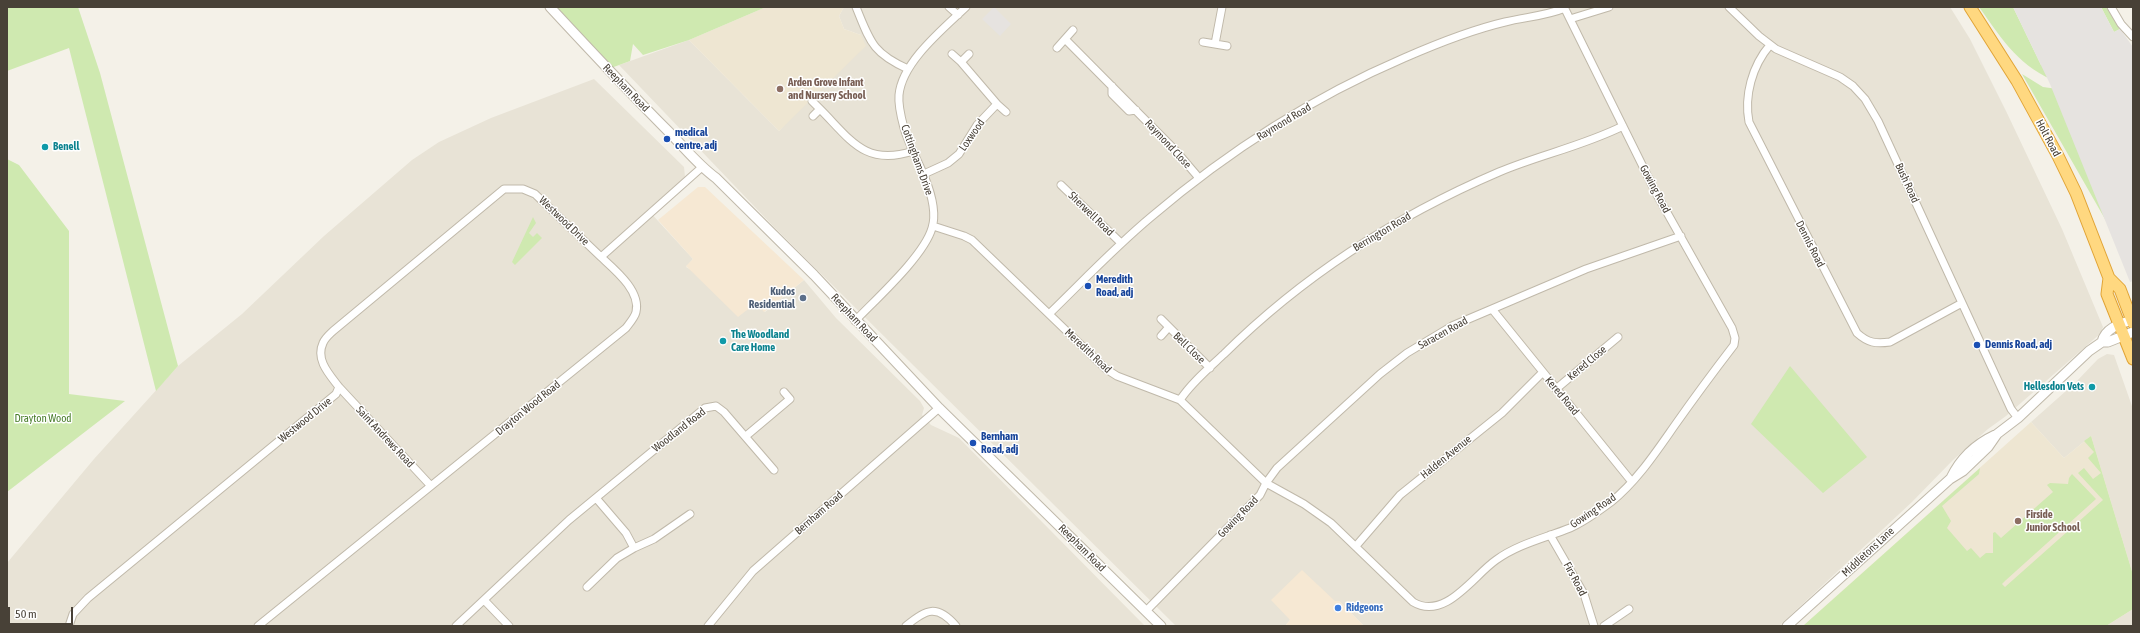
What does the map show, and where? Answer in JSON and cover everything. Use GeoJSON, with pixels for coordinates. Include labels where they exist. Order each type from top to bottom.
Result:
{"type":"FeatureCollection","features":[{"type":"Feature","properties":{"kind":"highway","name":"Holt Road"},"geometry":{"type":"LineString","coordinates":[[1970,7],[2018,81],[2058,156],[2076,193],[2109,278],[2120,289],[2133,321]]}},
{"type":"Feature","properties":{"kind":"highway","name":"Holt Road"},"geometry":{"type":"LineString","coordinates":[[2109,278],[2107,294],[2118,325],[2128,334],[2133,359]]}},
{"type":"Feature","properties":{"kind":"street","name":"Reepham Road"},"geometry":{"type":"LineString","coordinates":[[550,7],[609,72],[689,152],[701,168],[716,178],[786,247],[939,408],[1161,626]]}},
{"type":"Feature","properties":{"kind":"street"},"geometry":{"type":"LineString","coordinates":[[856,7],[874,48],[896,64],[908,69]]}},
{"type":"Feature","properties":{"kind":"street"},"geometry":{"type":"LineString","coordinates":[[949,7],[958,15]]}},
{"type":"Feature","properties":{"kind":"street","name":"Cottinghams Drive"},"geometry":{"type":"LineString","coordinates":[[855,320],[916,257],[925,244],[933,226],[934,214],[931,197],[924,174],[904,129],[899,95],[902,82],[908,69],[918,56],[966,7]]}},
{"type":"Feature","properties":{"kind":"street"},"geometry":{"type":"LineString","coordinates":[[1215,44],[1222,7]]}},
{"type":"Feature","properties":{"kind":"street"},"geometry":{"type":"LineString","coordinates":[[1570,19],[1610,7]]}},
{"type":"Feature","properties":{"kind":"street","name":"Bush Road"},"geometry":{"type":"LineString","coordinates":[[1729,7],[1770,45],[1840,77],[1853,86],[1865,99],[1878,121],[2010,409],[2018,418]]}},
{"type":"Feature","properties":{"kind":"street"},"geometry":{"type":"LineString","coordinates":[[2111,7],[2121,24],[2133,37]]}},
{"type":"Feature","properties":{"kind":"street","name":"Gowing Road"},"geometry":{"type":"LineString","coordinates":[[1146,611],[1260,495],[1266,483],[1304,504],[1326,520],[1356,546],[1404,594],[1420,606],[1440,605],[1450,600],[1501,556],[1572,527],[1612,501],[1632,482],[1645,466],[1734,345],[1735,338],[1732,328],[1656,192],[1564,8]]}},
{"type":"Feature","properties":{"kind":"street","name":"Raymond Road"},"geometry":{"type":"LineString","coordinates":[[1049,314],[1121,243],[1151,216],[1200,178],[1256,139],[1302,111],[1358,80],[1398,61],[1504,22],[1556,12],[1564,8]]}},
{"type":"Feature","properties":{"kind":"street"},"geometry":{"type":"LineString","coordinates":[[1057,48],[1073,30]]}},
{"type":"Feature","properties":{"kind":"street","name":"Raymond Close"},"geometry":{"type":"LineString","coordinates":[[1065,39],[1112,86],[1112,94],[1129,111],[1136,110],[1200,178]]}},
{"type":"Feature","properties":{"kind":"street"},"geometry":{"type":"LineString","coordinates":[[1202,42],[1227,46]]}},
{"type":"Feature","properties":{"kind":"street","name":"Dennis Road"},"geometry":{"type":"LineString","coordinates":[[1770,45],[1756,67],[1751,84],[1747,110],[1749,122],[1857,333],[1865,341],[1877,343],[1890,342],[1962,303]]}},
{"type":"Feature","properties":{"kind":"street"},"geometry":{"type":"LineString","coordinates":[[952,54],[1006,112]]}},
{"type":"Feature","properties":{"kind":"street"},"geometry":{"type":"LineString","coordinates":[[961,62],[969,54]]}},
{"type":"Feature","properties":{"kind":"street"},"geometry":{"type":"LineString","coordinates":[[812,101],[858,147],[870,154],[888,157],[913,151]]}},
{"type":"Feature","properties":{"kind":"street","name":"Loxwood"},"geometry":{"type":"LineString","coordinates":[[924,174],[948,162],[959,154],[977,125],[997,104]]}},
{"type":"Feature","properties":{"kind":"street"},"geometry":{"type":"LineString","coordinates":[[813,116],[820,109]]}},
{"type":"Feature","properties":{"kind":"street","name":"Berrington Road"},"geometry":{"type":"LineString","coordinates":[[1180,400],[1262,317],[1301,286],[1344,255],[1438,199],[1500,172],[1603,136],[1623,126]]}},
{"type":"Feature","properties":{"kind":"street"},"geometry":{"type":"LineString","coordinates":[[601,257],[701,168]]}},
{"type":"Feature","properties":{"kind":"street","name":"Sherwell Road"},"geometry":{"type":"LineString","coordinates":[[1061,185],[1121,243]]}},
{"type":"Feature","properties":{"kind":"street","name":"Westwood Drive"},"geometry":{"type":"LineString","coordinates":[[69,626],[73,614],[88,598],[336,394],[340,387],[323,367],[321,353],[323,343],[333,330],[504,189],[522,189],[535,194],[601,257]]}},
{"type":"Feature","properties":{"kind":"street","name":"Meredith Road"},"geometry":{"type":"LineString","coordinates":[[933,226],[972,240],[1106,369],[1117,376],[1180,400],[1266,483]]}},
{"type":"Feature","properties":{"kind":"street","name":"Saracen Road"},"geometry":{"type":"LineString","coordinates":[[1266,483],[1277,468],[1380,374],[1407,353],[1452,326],[1586,269],[1681,236]]}},
{"type":"Feature","properties":{"kind":"street","name":"Drayton Wood Road"},"geometry":{"type":"LineString","coordinates":[[258,626],[626,328],[636,312],[634,294],[625,280],[601,257]]}},
{"type":"Feature","properties":{"kind":"street","name":"Kered Road"},"geometry":{"type":"LineString","coordinates":[[1492,309],[1542,373],[1632,482]]}},
{"type":"Feature","properties":{"kind":"street","name":"Bell Close"},"geometry":{"type":"LineString","coordinates":[[1161,319],[1210,368]]}},
{"type":"Feature","properties":{"kind":"street"},"geometry":{"type":"LineString","coordinates":[[2118,325],[2133,321]]}},
{"type":"Feature","properties":{"kind":"street","name":"Middletons Lane"},"geometry":{"type":"LineString","coordinates":[[1787,626],[1950,479],[1963,471],[1988,447],[1997,434],[2018,418],[2082,357],[2102,342],[2109,331],[2118,325]]}},
{"type":"Feature","properties":{"kind":"street","name":"Bell Close"},"geometry":{"type":"LineString","coordinates":[[1161,336],[1169,328]]}},
{"type":"Feature","properties":{"kind":"street","name":"Middletons Lane"},"geometry":{"type":"LineString","coordinates":[[2102,342],[2108,342],[2128,334]]}},
{"type":"Feature","properties":{"kind":"street","name":"Kered Close"},"geometry":{"type":"LineString","coordinates":[[1556,389],[1618,338]]}},
{"type":"Feature","properties":{"kind":"street","name":"Halden Avenue"},"geometry":{"type":"LineString","coordinates":[[1356,546],[1400,495],[1502,413],[1542,373]]}},
{"type":"Feature","properties":{"kind":"street","name":"Saint Andrews Road"},"geometry":{"type":"LineString","coordinates":[[340,387],[431,486]]}},
{"type":"Feature","properties":{"kind":"street"},"geometry":{"type":"LineString","coordinates":[[746,436],[790,399],[784,392]]}},
{"type":"Feature","properties":{"kind":"street","name":"Woodland Road"},"geometry":{"type":"LineString","coordinates":[[456,626],[569,520],[704,408],[716,406],[724,412],[774,470]]}},
{"type":"Feature","properties":{"kind":"street","name":"Bernham Road"},"geometry":{"type":"LineString","coordinates":[[708,626],[753,571],[939,408]]}},
{"type":"Feature","properties":{"kind":"street"},"geometry":{"type":"LineString","coordinates":[[596,498],[626,533],[634,548]]}},
{"type":"Feature","properties":{"kind":"street"},"geometry":{"type":"LineString","coordinates":[[587,587],[617,558],[654,539],[690,514]]}},
{"type":"Feature","properties":{"kind":"street","name":"Firs Road"},"geometry":{"type":"LineString","coordinates":[[1550,535],[1584,594],[1594,626]]}},
{"type":"Feature","properties":{"kind":"street"},"geometry":{"type":"LineString","coordinates":[[484,600],[509,626]]}},
{"type":"Feature","properties":{"kind":"street"},"geometry":{"type":"LineString","coordinates":[[1604,626],[1629,609]]}},
{"type":"Feature","properties":{"kind":"street"},"geometry":{"type":"LineString","coordinates":[[906,626],[918,615],[926,611],[935,611],[947,615],[956,626]]}},
{"type":"Feature","properties":{"kind":"shaded area","name":"Arden Grove Infant and Nursery School"},"geometry":{"type":"Polygon","coordinates":[[[766,7],[844,7],[839,16],[844,29],[861,35],[866,46],[779,131],[689,40],[766,7]]]}},
{"type":"Feature","properties":{"kind":"shaded area"},"geometry":{"type":"Polygon","coordinates":[[[844,7],[1950,7],[1970,39],[2006,111],[2062,229],[2103,327],[2101,333],[1953,460],[1912,502],[1779,626],[1364,626],[1339,601],[1335,601],[1290,620],[1285,626],[1176,626],[775,228],[619,65],[689,40],[779,131],[861,35],[844,29],[839,16],[844,7]]]}},
{"type":"Feature","properties":{"kind":"shaded area"},"geometry":{"type":"Polygon","coordinates":[[[994,7],[1011,24],[1000,36],[982,19],[994,7]]]}},
{"type":"Feature","properties":{"kind":"shaded area"},"geometry":{"type":"Polygon","coordinates":[[[2013,7],[2101,7],[2114,32],[2120,29],[2133,47],[2133,281],[2130,282],[2050,84],[2013,7]]]}},
{"type":"Feature","properties":{"kind":"shaded area"},"geometry":{"type":"Polygon","coordinates":[[[594,79],[684,167],[685,177],[680,184],[648,210],[693,259],[686,267],[756,303],[765,312],[804,280],[836,318],[920,401],[924,408],[922,415],[931,425],[959,438],[1145,626],[7,626],[7,563],[94,459],[178,366],[242,314],[324,236],[412,160],[439,142],[491,118],[594,79]]]}},
{"type":"Feature","properties":{"kind":"shaded area"},"geometry":{"type":"Polygon","coordinates":[[[698,187],[705,187],[804,280],[764,312],[756,303],[738,317],[686,266],[693,259],[658,220],[698,187]]]}},
{"type":"Feature","properties":{"kind":"shaded area"},"geometry":{"type":"Polygon","coordinates":[[[2107,354],[2114,355],[2133,409],[2133,575],[2091,436],[2064,458],[2031,422],[2075,383],[2098,359],[2107,354]]]}},
{"type":"Feature","properties":{"kind":"shaded area","name":"Firside Junior School"},"geometry":{"type":"Polygon","coordinates":[[[2031,422],[2064,458],[2091,436],[2133,575],[2133,609],[2106,626],[1803,626],[2031,422]]]}},
{"type":"Feature","properties":{"kind":"shaded area"},"geometry":{"type":"Polygon","coordinates":[[[1302,570],[1335,601],[1339,601],[1364,626],[1285,626],[1290,620],[1271,600],[1302,570]]]}},
{"type":"Feature","properties":{"kind":"shaded area"},"geometry":{"type":"Polygon","coordinates":[[[2133,609],[2133,626],[2106,626],[2133,609]]]}},
{"type":"Feature","properties":{"kind":"green space"},"geometry":{"type":"Polygon","coordinates":[[[7,7],[78,7],[100,73],[178,366],[156,391],[69,48],[7,71],[7,7]]]}},
{"type":"Feature","properties":{"kind":"green space"},"geometry":{"type":"Polygon","coordinates":[[[556,7],[766,7],[689,40],[643,55],[633,44],[630,61],[611,68],[556,7]]]}},
{"type":"Feature","properties":{"kind":"green space"},"geometry":{"type":"Polygon","coordinates":[[[1979,7],[2013,7],[2041,65],[2046,63],[2061,84],[2046,77],[2023,61],[2005,42],[1979,7]]]}},
{"type":"Feature","properties":{"kind":"green space"},"geometry":{"type":"Polygon","coordinates":[[[2101,7],[2106,7],[2120,29],[2114,32],[2101,7]]]}},
{"type":"Feature","properties":{"kind":"green space"},"geometry":{"type":"Polygon","coordinates":[[[2022,74],[2043,87],[2072,91],[2109,226],[2022,74]]]}},
{"type":"Feature","properties":{"kind":"green space","name":"Drayton Wood"},"geometry":{"type":"Polygon","coordinates":[[[7,159],[19,165],[69,231],[69,394],[125,401],[7,492],[7,159]]]}},
{"type":"Feature","properties":{"kind":"green space"},"geometry":{"type":"Polygon","coordinates":[[[533,217],[536,223],[529,233],[533,237],[537,233],[542,238],[515,265],[512,262],[533,217]]]}},
{"type":"Feature","properties":{"kind":"green space"},"geometry":{"type":"Polygon","coordinates":[[[1790,366],[1867,457],[1823,493],[1751,424],[1790,366]]]}},
{"type":"Feature","properties":{"kind":"green space","name":"Firside Junior School"},"geometry":{"type":"Polygon","coordinates":[[[2091,436],[2133,575],[2133,609],[2106,626],[1803,626],[1980,468],[1979,474],[1942,506],[1951,521],[1947,528],[1967,551],[1971,548],[1980,558],[1986,553],[1993,553],[1993,533],[1995,532],[2001,538],[2053,492],[2047,485],[2050,483],[2068,484],[2069,478],[2072,474],[2096,499],[2006,580],[2002,584],[2005,587],[2103,500],[2078,473],[2084,468],[2093,479],[2101,473],[2088,458],[2094,452],[2084,441],[2091,436]]]}},
{"type":"Feature","properties":{"kind":"place","name":"Arden Grove Infant and Nursery School"},"geometry":{"type":"Point","coordinates":[780,89]}},
{"type":"Feature","properties":{"kind":"place","name":"medical centre, adj"},"geometry":{"type":"Point","coordinates":[667,139]}},
{"type":"Feature","properties":{"kind":"place","name":"Benell"},"geometry":{"type":"Point","coordinates":[45,147]}},
{"type":"Feature","properties":{"kind":"place","name":"Meredith Road, adj"},"geometry":{"type":"Point","coordinates":[1088,286]}},
{"type":"Feature","properties":{"kind":"place","name":"Kudos Residential"},"geometry":{"type":"Point","coordinates":[803,298]}},
{"type":"Feature","properties":{"kind":"place","name":"The Woodland Care Home"},"geometry":{"type":"Point","coordinates":[723,341]}},
{"type":"Feature","properties":{"kind":"place","name":"Dennis Road, adj"},"geometry":{"type":"Point","coordinates":[1977,345]}},
{"type":"Feature","properties":{"kind":"place","name":"Hellesdon Vets"},"geometry":{"type":"Point","coordinates":[2092,387]}},
{"type":"Feature","properties":{"kind":"place","name":"Bernham Road, adj"},"geometry":{"type":"Point","coordinates":[973,443]}},
{"type":"Feature","properties":{"kind":"place","name":"Firside Junior School"},"geometry":{"type":"Point","coordinates":[2018,521]}},
{"type":"Feature","properties":{"kind":"place","name":"Ridgeons"},"geometry":{"type":"Point","coordinates":[1338,608]}}]}
